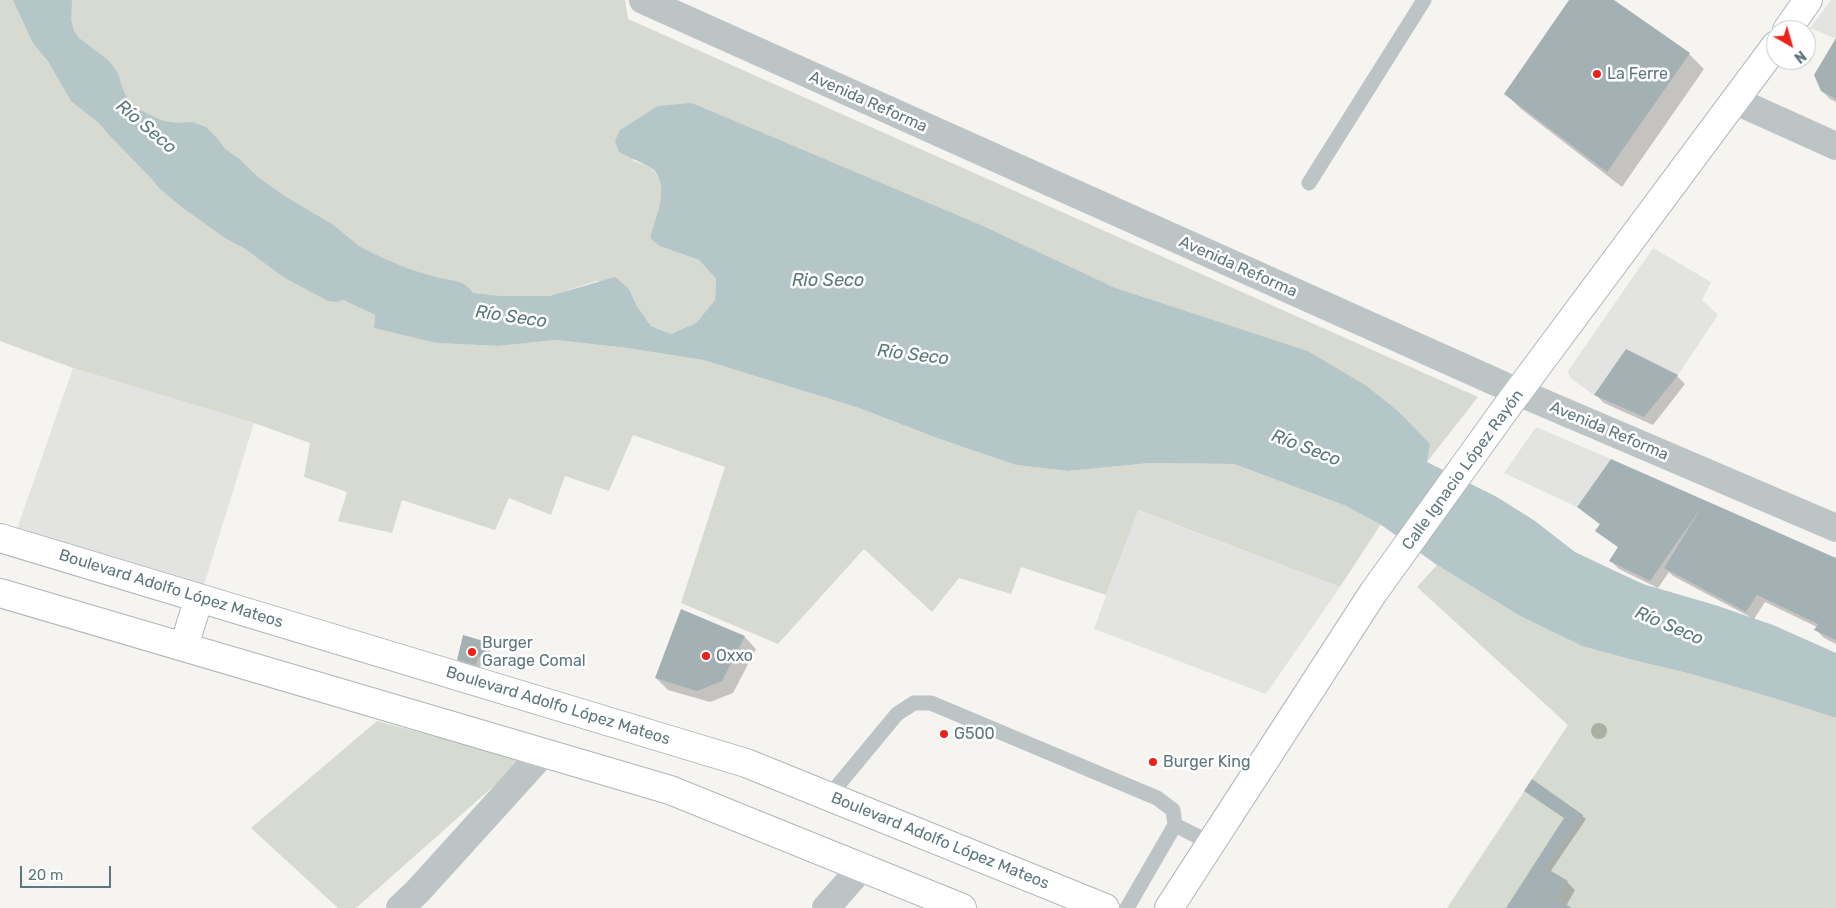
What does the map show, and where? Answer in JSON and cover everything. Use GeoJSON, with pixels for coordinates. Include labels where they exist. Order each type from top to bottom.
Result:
{"type":"FeatureCollection","features":[{"type":"Feature","properties":{"kind":"main road"},"geometry":{"type":"LineString","coordinates":[[1794,20],[1808,0]]}},
{"type":"Feature","properties":{"kind":"main road","name":"Calle Ignacio López Rayón"},"geometry":{"type":"LineString","coordinates":[[1169,908],[1373,593],[1518,392],[1766,59]]}},
{"type":"Feature","properties":{"kind":"main road","name":"Boulevard Adolfo López Mateos"},"geometry":{"type":"LineString","coordinates":[[0,538],[746,763],[1105,908]]}},
{"type":"Feature","properties":{"kind":"main road"},"geometry":{"type":"LineString","coordinates":[[0,593],[670,790],[962,908]]}},
{"type":"Feature","properties":{"kind":"main road"},"geometry":{"type":"LineString","coordinates":[[184,646],[199,598]]}},
{"type":"Feature","properties":{"kind":"street","name":"Avenida Reforma"},"geometry":{"type":"LineString","coordinates":[[643,0],[840,90],[1518,392],[1836,528]]}},
{"type":"Feature","properties":{"kind":"street"},"geometry":{"type":"LineString","coordinates":[[1736,101],[1836,146]]}},
{"type":"Feature","properties":{"kind":"street"},"geometry":{"type":"LineString","coordinates":[[400,908],[417,892],[543,753]]}},
{"type":"Feature","properties":{"kind":"street"},"geometry":{"type":"LineString","coordinates":[[826,908],[862,868]]}},
{"type":"Feature","properties":{"kind":"lane"},"geometry":{"type":"LineString","coordinates":[[1309,183],[1424,0]]}},
{"type":"Feature","properties":{"kind":"lane"},"geometry":{"type":"LineString","coordinates":[[829,796],[897,714],[914,703],[931,703],[1157,798],[1173,810],[1176,825],[1127,908]]}},
{"type":"Feature","properties":{"kind":"lane"},"geometry":{"type":"LineString","coordinates":[[1176,825],[1211,843]]}},
{"type":"Feature","properties":{"kind":"shaded area"},"geometry":{"type":"Polygon","coordinates":[[[0,0],[625,0],[628,19],[1478,397],[1427,462],[1429,444],[1398,411],[1367,386],[1308,351],[1113,287],[692,103],[632,160],[651,168],[661,186],[660,203],[650,238],[659,246],[699,260],[716,279],[715,300],[696,323],[671,334],[651,326],[637,306],[629,289],[597,281],[549,296],[503,296],[444,290],[382,258],[375,328],[436,343],[499,346],[555,340],[627,348],[703,360],[859,408],[937,438],[1016,465],[1068,471],[1150,463],[1234,464],[1346,506],[1381,524],[1340,587],[1138,510],[1106,595],[1021,567],[1011,594],[959,578],[932,612],[864,549],[778,644],[681,603],[725,467],[633,435],[609,491],[565,476],[551,515],[509,498],[495,530],[402,500],[392,533],[338,521],[347,492],[304,477],[310,443],[254,423],[73,368],[0,341],[0,0]]]}},
{"type":"Feature","properties":{"kind":"shaded area"},"geometry":{"type":"Polygon","coordinates":[[[1831,0],[1836,0],[1836,39],[1816,31],[1816,20],[1831,0]]]}},
{"type":"Feature","properties":{"kind":"shaded area"},"geometry":{"type":"Polygon","coordinates":[[[1653,248],[1711,282],[1702,300],[1718,315],[1678,375],[1594,395],[1570,378],[1568,371],[1653,248]]]}},
{"type":"Feature","properties":{"kind":"shaded area"},"geometry":{"type":"Polygon","coordinates":[[[73,368],[254,423],[204,585],[17,529],[73,368]]]}},
{"type":"Feature","properties":{"kind":"shaded area"},"geometry":{"type":"Polygon","coordinates":[[[1536,427],[1611,459],[1577,507],[1504,473],[1536,427]]]}},
{"type":"Feature","properties":{"kind":"shaded area"},"geometry":{"type":"Polygon","coordinates":[[[1137,510],[1340,587],[1266,694],[1094,629],[1137,510]]]}},
{"type":"Feature","properties":{"kind":"shaded area"},"geometry":{"type":"Polygon","coordinates":[[[1437,565],[1520,616],[1582,646],[1691,674],[1836,718],[1836,908],[1447,908],[1568,725],[1417,587],[1437,565]]]}},
{"type":"Feature","properties":{"kind":"shaded area"},"geometry":{"type":"Polygon","coordinates":[[[377,721],[523,760],[356,908],[338,908],[251,828],[377,721]]]}},
{"type":"Feature","properties":{"kind":"water"},"geometry":{"type":"Polygon","coordinates":[[[13,0],[72,0],[71,20],[74,31],[79,38],[108,60],[118,73],[127,98],[138,109],[163,121],[192,122],[206,127],[225,149],[238,158],[259,178],[286,197],[332,224],[358,245],[360,254],[349,291],[345,298],[338,302],[328,301],[285,278],[244,248],[225,238],[183,208],[159,188],[99,123],[71,101],[48,61],[33,43],[13,0]]]}},
{"type":"Feature","properties":{"kind":"water","name":"Rio Seco"},"geometry":{"type":"Polygon","coordinates":[[[692,103],[983,226],[1113,287],[1308,351],[1367,386],[1398,411],[1430,444],[1427,462],[1497,497],[1535,521],[1575,552],[1643,584],[1715,605],[1773,625],[1836,653],[1836,718],[1691,674],[1582,646],[1520,616],[1437,565],[1380,524],[1346,506],[1234,464],[1150,463],[1068,471],[1016,465],[937,438],[859,408],[703,360],[627,348],[555,340],[499,346],[436,343],[374,328],[381,258],[444,290],[503,296],[549,296],[615,277],[629,289],[637,306],[651,326],[671,334],[696,323],[715,300],[716,279],[699,260],[659,246],[650,238],[660,204],[661,186],[659,178],[652,168],[619,152],[615,141],[620,130],[658,106],[692,103]]]}},
{"type":"Feature","properties":{"kind":"building","name":"La Ferre"},"geometry":{"type":"Polygon","coordinates":[[[1569,0],[1614,0],[1690,53],[1607,172],[1504,94],[1569,0]]]}},
{"type":"Feature","properties":{"kind":"building"},"geometry":{"type":"Polygon","coordinates":[[[1836,38],[1836,99],[1821,91],[1814,75],[1836,38]]]}},
{"type":"Feature","properties":{"kind":"building"},"geometry":{"type":"Polygon","coordinates":[[[1626,349],[1678,375],[1644,417],[1594,395],[1626,349]]]}},
{"type":"Feature","properties":{"kind":"building"},"geometry":{"type":"Polygon","coordinates":[[[1611,459],[1836,558],[1836,640],[1814,630],[1818,624],[1757,595],[1746,612],[1664,568],[1701,508],[1650,581],[1609,561],[1618,547],[1595,531],[1600,524],[1577,507],[1611,459]]]}},
{"type":"Feature","properties":{"kind":"building"},"geometry":{"type":"Polygon","coordinates":[[[681,609],[745,636],[722,681],[697,691],[655,678],[681,609]]]}},
{"type":"Feature","properties":{"kind":"building","name":"Burger Garage Comal"},"geometry":{"type":"Polygon","coordinates":[[[463,635],[487,642],[484,658],[478,657],[476,665],[457,660],[463,635]]]}},
{"type":"Feature","properties":{"kind":"building"},"geometry":{"type":"Polygon","coordinates":[[[1532,779],[1583,815],[1546,868],[1568,881],[1557,899],[1572,908],[1506,908],[1564,818],[1524,791],[1532,779]]]}},
{"type":"Feature","properties":{"kind":"waterway","name":"Río Seco"},"geometry":{"type":"LineString","coordinates":[[286,238],[345,270],[386,289],[428,304],[450,308]]}},
{"type":"Feature","properties":{"kind":"place","name":"La Ferre"},"geometry":{"type":"Point","coordinates":[1597,74]}},
{"type":"Feature","properties":{"kind":"place","name":"Burger Garage Comal"},"geometry":{"type":"Point","coordinates":[472,652]}},
{"type":"Feature","properties":{"kind":"place","name":"Oxxo"},"geometry":{"type":"Point","coordinates":[706,656]}},
{"type":"Feature","properties":{"kind":"place","name":"G500"},"geometry":{"type":"Point","coordinates":[944,734]}},
{"type":"Feature","properties":{"kind":"place","name":"Burger King"},"geometry":{"type":"Point","coordinates":[1153,762]}}]}
